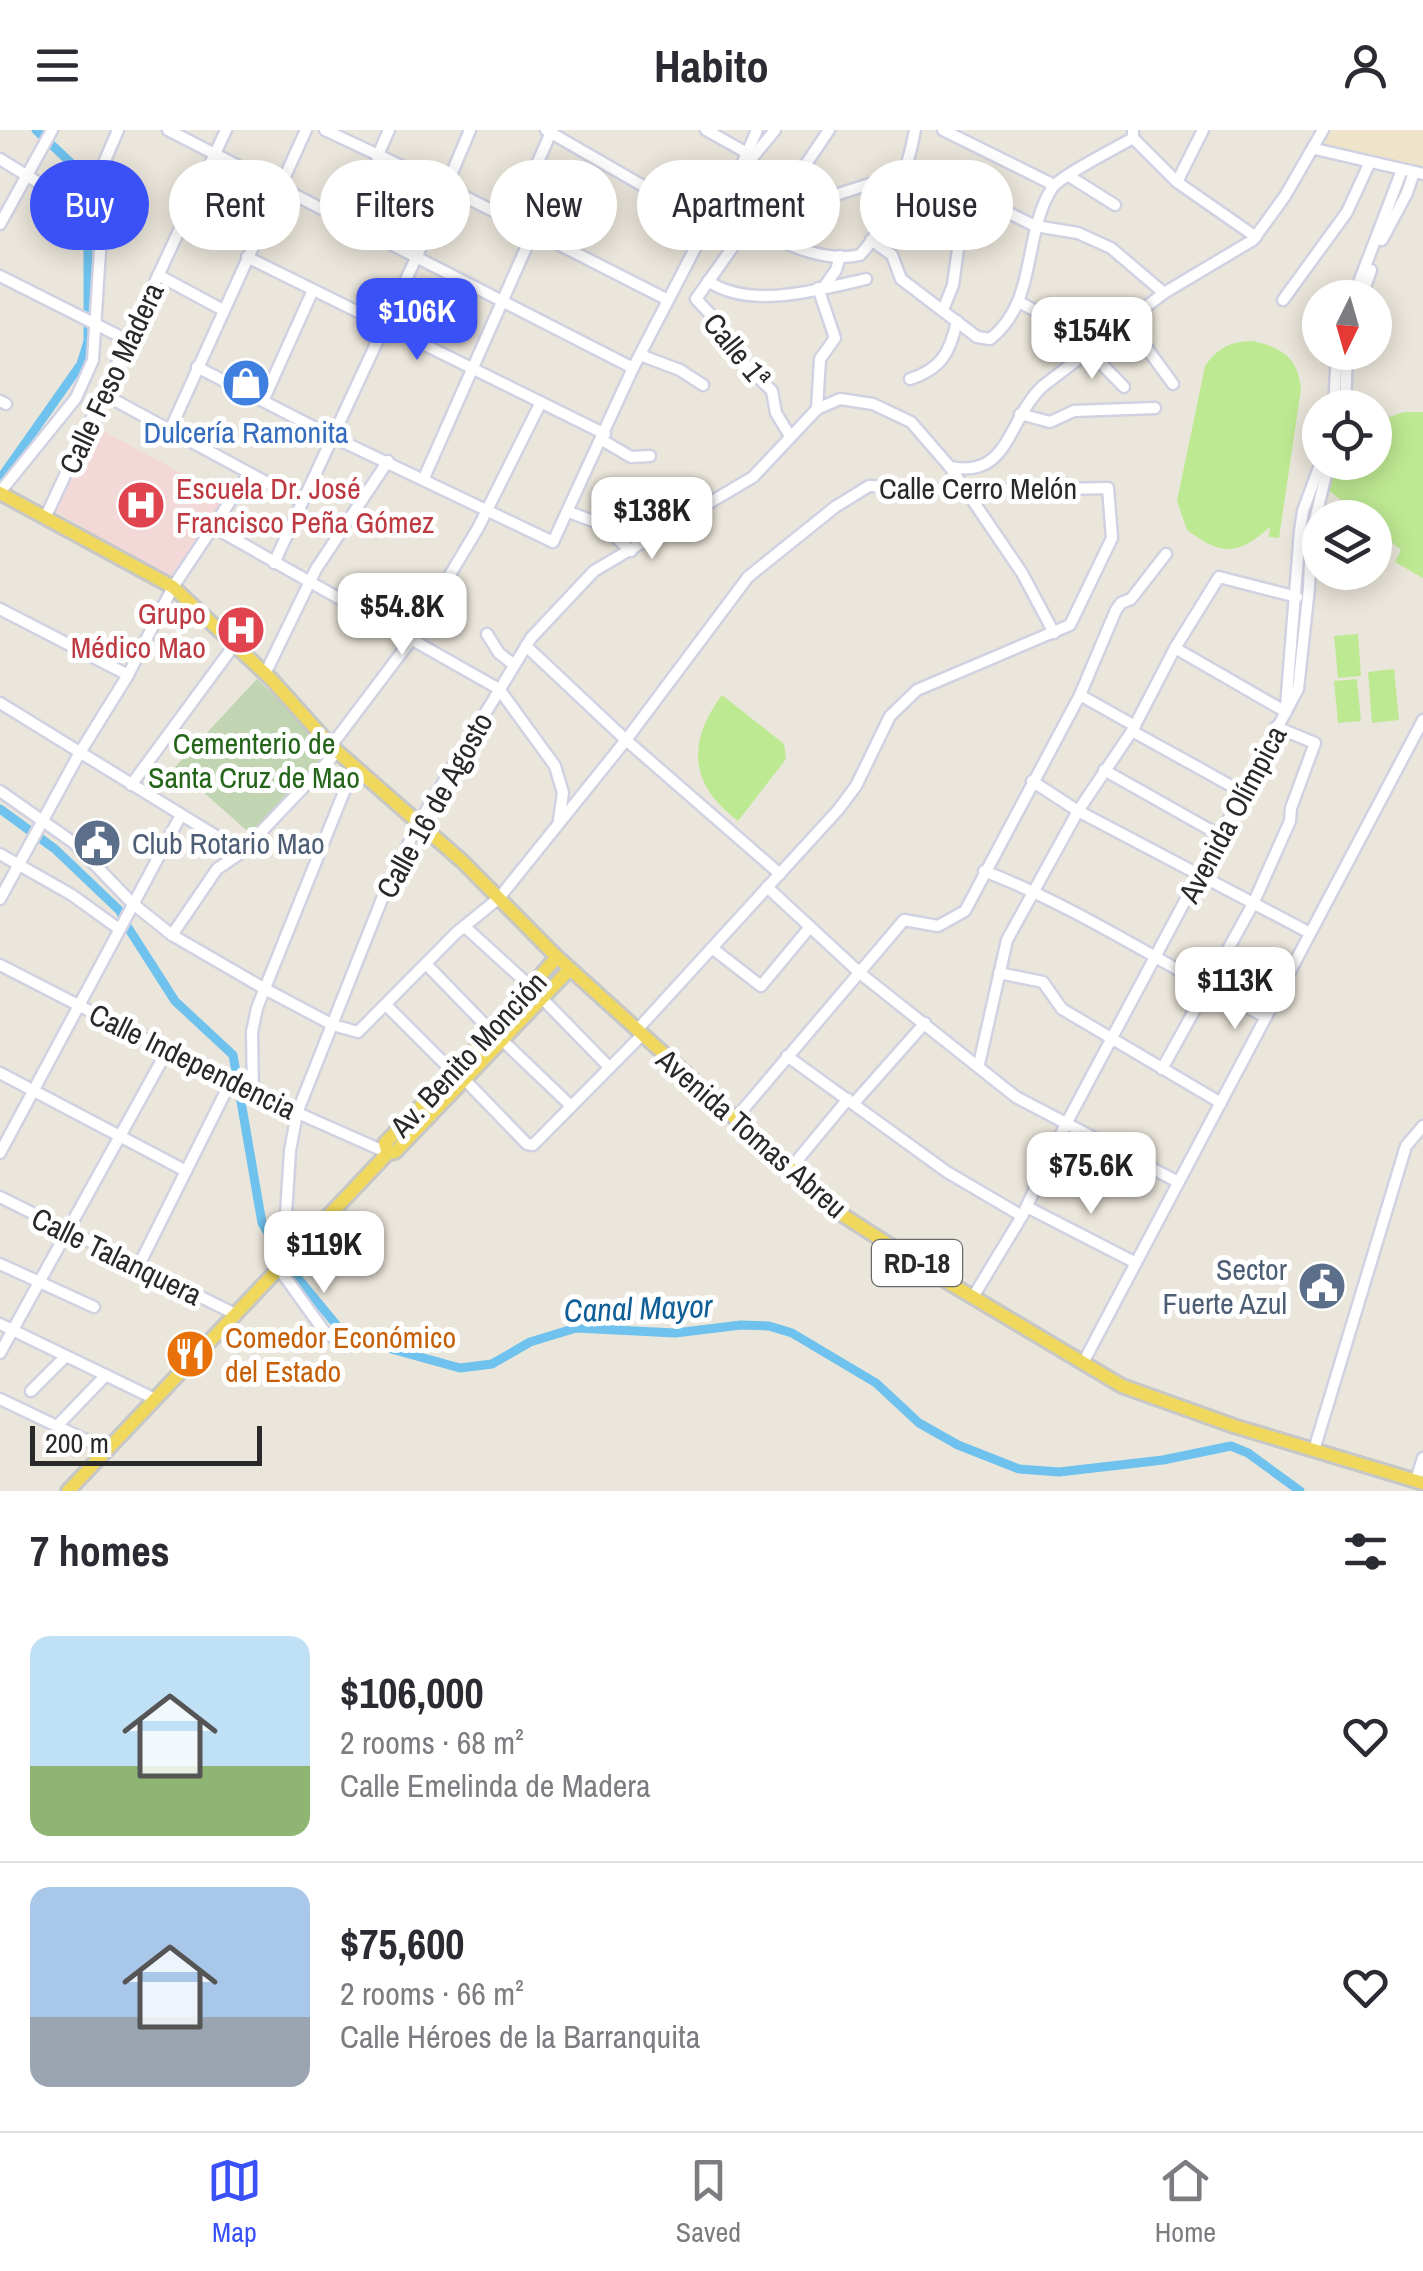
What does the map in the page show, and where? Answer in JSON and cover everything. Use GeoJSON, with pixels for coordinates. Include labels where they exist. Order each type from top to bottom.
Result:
{"type":"FeatureCollection","features":[{"type":"Feature","properties":{"kind":"main road","name":"Avenida Tomas Abreu"},"geometry":{"type":"LineString","coordinates":[[0,492],[173,587],[265,674],[334,749],[499,898],[557,958],[841,1214],[1122,1386],[1420,1482]]}},
{"type":"Feature","properties":{"kind":"main road","name":"Av. Benito Monción"},"geometry":{"type":"LineString","coordinates":[[76,1488],[155,1398],[388,1153],[395,1152],[536,992],[557,958]]}},
{"type":"Feature","properties":{"kind":"main road","name":"Av. Benito Monción"},"geometry":{"type":"LineString","coordinates":[[536,992],[570,969]]}},
{"type":"Feature","properties":{"kind":"street"},"geometry":{"type":"LineString","coordinates":[[0,492],[76,398],[93,360],[101,235],[92,191],[118,130]]}},
{"type":"Feature","properties":{"kind":"street"},"geometry":{"type":"LineString","coordinates":[[168,130],[226,160]]}},
{"type":"Feature","properties":{"kind":"street","name":"Calle Feso Madera"},"geometry":{"type":"LineString","coordinates":[[46,516],[226,130]]}},
{"type":"Feature","properties":{"kind":"street"},"geometry":{"type":"LineString","coordinates":[[292,160],[306,130]]}},
{"type":"Feature","properties":{"kind":"street"},"geometry":{"type":"LineString","coordinates":[[325,130],[385,160]]}},
{"type":"Feature","properties":{"kind":"street"},"geometry":{"type":"LineString","coordinates":[[376,156],[389,130]]}},
{"type":"Feature","properties":{"kind":"street"},"geometry":{"type":"LineString","coordinates":[[459,160],[470,130]]}},
{"type":"Feature","properties":{"kind":"street"},"geometry":{"type":"LineString","coordinates":[[706,130],[747,153]]}},
{"type":"Feature","properties":{"kind":"street"},"geometry":{"type":"LineString","coordinates":[[744,160],[756,130]]}},
{"type":"Feature","properties":{"kind":"street"},"geometry":{"type":"LineString","coordinates":[[750,160],[775,130]]}},
{"type":"Feature","properties":{"kind":"street","name":"Calle 1ª"},"geometry":{"type":"LineString","coordinates":[[808,160],[828,130]]}},
{"type":"Feature","properties":{"kind":"street"},"geometry":{"type":"LineString","coordinates":[[908,160],[915,130]]}},
{"type":"Feature","properties":{"kind":"street"},"geometry":{"type":"LineString","coordinates":[[943,130],[1054,184]]}},
{"type":"Feature","properties":{"kind":"street"},"geometry":{"type":"LineString","coordinates":[[1177,182],[1203,130]]}},
{"type":"Feature","properties":{"kind":"street"},"geometry":{"type":"LineString","coordinates":[[950,467],[965,470],[989,463],[998,454],[1026,401],[1164,293],[1256,237],[1315,149],[1323,130]]}},
{"type":"Feature","properties":{"kind":"street"},"geometry":{"type":"LineString","coordinates":[[538,160],[550,131],[637,182]]}},
{"type":"Feature","properties":{"kind":"street"},"geometry":{"type":"LineString","coordinates":[[885,250],[892,255],[901,279],[977,337],[990,339],[1019,302],[1035,226],[1054,184],[1133,134],[1177,182],[1256,237]]}},
{"type":"Feature","properties":{"kind":"street"},"geometry":{"type":"LineString","coordinates":[[0,224],[49,136]]}},
{"type":"Feature","properties":{"kind":"street"},"geometry":{"type":"LineString","coordinates":[[1315,149],[1413,172]]}},
{"type":"Feature","properties":{"kind":"street"},"geometry":{"type":"LineString","coordinates":[[0,159],[30,178]]}},
{"type":"Feature","properties":{"kind":"street"},"geometry":{"type":"LineString","coordinates":[[1283,300],[1347,212],[1368,164]]}},
{"type":"Feature","properties":{"kind":"street"},"geometry":{"type":"LineString","coordinates":[[1362,280],[1413,172]]}},
{"type":"Feature","properties":{"kind":"street"},"geometry":{"type":"LineString","coordinates":[[1367,280],[1413,172]]}},
{"type":"Feature","properties":{"kind":"street"},"geometry":{"type":"LineString","coordinates":[[1069,176],[1116,205]]}},
{"type":"Feature","properties":{"kind":"street"},"geometry":{"type":"LineString","coordinates":[[300,200],[633,368]]}},
{"type":"Feature","properties":{"kind":"street"},"geometry":{"type":"LineString","coordinates":[[1013,215],[1035,226],[1078,233],[1111,248],[1164,293]]}},
{"type":"Feature","properties":{"kind":"street"},"geometry":{"type":"LineString","coordinates":[[170,430],[250,250]]}},
{"type":"Feature","properties":{"kind":"street"},"geometry":{"type":"LineString","coordinates":[[274,563],[420,250]]}},
{"type":"Feature","properties":{"kind":"street"},"geometry":{"type":"LineString","coordinates":[[424,478],[525,250]]}},
{"type":"Feature","properties":{"kind":"street"},"geometry":{"type":"LineString","coordinates":[[569,250],[668,300]]}},
{"type":"Feature","properties":{"kind":"street"},"geometry":{"type":"LineString","coordinates":[[197,367],[553,542],[633,368],[695,250]]}},
{"type":"Feature","properties":{"kind":"street","name":"Calle 1ª"},"geometry":{"type":"LineString","coordinates":[[730,250],[696,301],[711,316],[729,348],[772,391],[776,414],[790,436]]}},
{"type":"Feature","properties":{"kind":"street"},"geometry":{"type":"LineString","coordinates":[[806,250],[840,256],[860,255],[863,250]]}},
{"type":"Feature","properties":{"kind":"street"},"geometry":{"type":"LineString","coordinates":[[943,310],[954,286],[958,250]]}},
{"type":"Feature","properties":{"kind":"street"},"geometry":{"type":"LineString","coordinates":[[821,287],[836,270],[840,256]]}},
{"type":"Feature","properties":{"kind":"street"},"geometry":{"type":"LineString","coordinates":[[247,257],[541,402],[603,437],[631,458],[650,456]]}},
{"type":"Feature","properties":{"kind":"street"},"geometry":{"type":"LineString","coordinates":[[158,275],[223,310]]}},
{"type":"Feature","properties":{"kind":"street"},"geometry":{"type":"LineString","coordinates":[[0,276],[128,341]]}},
{"type":"Feature","properties":{"kind":"street"},"geometry":{"type":"LineString","coordinates":[[708,281],[748,298],[866,279]]}},
{"type":"Feature","properties":{"kind":"street"},"geometry":{"type":"LineString","coordinates":[[821,287],[835,338],[820,359],[817,409],[840,399],[874,404],[911,422],[950,467],[1022,573],[1054,633]]}},
{"type":"Feature","properties":{"kind":"street"},"geometry":{"type":"LineString","coordinates":[[263,401],[314,290]]}},
{"type":"Feature","properties":{"kind":"street"},"geometry":{"type":"LineString","coordinates":[[1019,302],[1083,336],[1124,387]]}},
{"type":"Feature","properties":{"kind":"street"},"geometry":{"type":"LineString","coordinates":[[910,379],[940,365],[948,353],[957,321]]}},
{"type":"Feature","properties":{"kind":"street"},"geometry":{"type":"LineString","coordinates":[[1126,321],[1173,384]]}},
{"type":"Feature","properties":{"kind":"street"},"geometry":{"type":"LineString","coordinates":[[640,356],[680,370],[703,385]]}},
{"type":"Feature","properties":{"kind":"street"},"geometry":{"type":"LineString","coordinates":[[104,395],[302,501]]}},
{"type":"Feature","properties":{"kind":"street"},"geometry":{"type":"LineString","coordinates":[[172,934],[216,869],[242,852],[334,749],[411,640],[487,510],[541,402]]}},
{"type":"Feature","properties":{"kind":"street"},"geometry":{"type":"LineString","coordinates":[[1020,414],[1050,422],[1074,411],[1155,408]]}},
{"type":"Feature","properties":{"kind":"street","name":"Calle 16 de Agosto"},"geometry":{"type":"LineString","coordinates":[[286,1214],[297,1113],[382,899],[418,824],[526,646],[594,572],[753,477],[817,409]]}},
{"type":"Feature","properties":{"kind":"street"},"geometry":{"type":"LineString","coordinates":[[265,674],[309,583],[388,461]]}},
{"type":"Feature","properties":{"kind":"street"},"geometry":{"type":"LineString","coordinates":[[0,899],[79,754],[128,675],[173,587],[249,473]]}},
{"type":"Feature","properties":{"kind":"street","name":"Avenida Olímpica"},"geometry":{"type":"LineString","coordinates":[[973,1298],[1024,1211],[1066,1124],[1286,712],[1303,511],[1314,480]]}},
{"type":"Feature","properties":{"kind":"street"},"geometry":{"type":"LineString","coordinates":[[1175,648],[1286,712],[1298,689],[1311,537],[1325,480]]}},
{"type":"Feature","properties":{"kind":"street","name":"Calle Cerro Melón"},"geometry":{"type":"LineString","coordinates":[[333,1024],[358,1032],[464,926],[499,898],[626,740],[748,577],[868,486],[965,491],[1105,487],[1110,490],[1112,538],[1070,625],[918,690],[890,716],[856,786],[639,1032],[533,1145],[527,1144],[459,1076]]}},
{"type":"Feature","properties":{"kind":"street"},"geometry":{"type":"LineString","coordinates":[[570,512],[601,524],[631,551]]}},
{"type":"Feature","properties":{"kind":"street"},"geometry":{"type":"LineString","coordinates":[[213,527],[498,689],[554,766],[563,793],[559,823]]}},
{"type":"Feature","properties":{"kind":"street"},"geometry":{"type":"LineString","coordinates":[[735,1119],[904,920],[938,926],[964,911],[1080,695],[1116,610],[1131,599],[1166,554]]}},
{"type":"Feature","properties":{"kind":"street"},"geometry":{"type":"LineString","coordinates":[[979,1064],[1007,940],[1078,811],[1134,728],[1175,648],[1219,576],[1297,597]]}},
{"type":"Feature","properties":{"kind":"street"},"geometry":{"type":"LineString","coordinates":[[0,609],[128,675]]}},
{"type":"Feature","properties":{"kind":"street"},"geometry":{"type":"LineString","coordinates":[[487,634],[498,653],[514,665]]}},
{"type":"Feature","properties":{"kind":"street"},"geometry":{"type":"LineString","coordinates":[[131,785],[235,644]]}},
{"type":"Feature","properties":{"kind":"street"},"geometry":{"type":"LineString","coordinates":[[526,646],[626,740],[780,874]]}},
{"type":"Feature","properties":{"kind":"street"},"geometry":{"type":"LineString","coordinates":[[1080,695],[1244,793]]}},
{"type":"Feature","properties":{"kind":"street"},"geometry":{"type":"LineString","coordinates":[[0,704],[242,852]]}},
{"type":"Feature","properties":{"kind":"street"},"geometry":{"type":"LineString","coordinates":[[1083,1363],[1423,720]]}},
{"type":"Feature","properties":{"kind":"street"},"geometry":{"type":"LineString","coordinates":[[1162,1070],[1253,904],[1290,822],[1291,808],[1315,742],[1276,727]]}},
{"type":"Feature","properties":{"kind":"street"},"geometry":{"type":"LineString","coordinates":[[251,1092],[252,1032],[264,990],[354,767]]}},
{"type":"Feature","properties":{"kind":"street"},"geometry":{"type":"LineString","coordinates":[[1104,770],[1221,836]]}},
{"type":"Feature","properties":{"kind":"street"},"geometry":{"type":"LineString","coordinates":[[1032,781],[1078,811],[1310,933]]}},
{"type":"Feature","properties":{"kind":"street"},"geometry":{"type":"LineString","coordinates":[[0,791],[37,830],[74,842],[130,907],[264,990],[333,1024]]}},
{"type":"Feature","properties":{"kind":"street"},"geometry":{"type":"LineString","coordinates":[[0,1153],[181,815]]}},
{"type":"Feature","properties":{"kind":"street"},"geometry":{"type":"LineString","coordinates":[[0,854],[120,928]]}},
{"type":"Feature","properties":{"kind":"street"},"geometry":{"type":"LineString","coordinates":[[984,871],[1035,890],[1206,988],[1266,1017]]}},
{"type":"Feature","properties":{"kind":"street"},"geometry":{"type":"LineString","coordinates":[[767,888],[861,974],[1016,1097],[1178,1182]]}},
{"type":"Feature","properties":{"kind":"street"},"geometry":{"type":"LineString","coordinates":[[464,926],[608,1066]]}},
{"type":"Feature","properties":{"kind":"street"},"geometry":{"type":"LineString","coordinates":[[712,948],[761,986],[810,926]]}},
{"type":"Feature","properties":{"kind":"street","name":"Calle Independencia"},"geometry":{"type":"LineString","coordinates":[[0,965],[231,1084],[388,1153]]}},
{"type":"Feature","properties":{"kind":"street"},"geometry":{"type":"LineString","coordinates":[[427,965],[571,1106]]}},
{"type":"Feature","properties":{"kind":"street"},"geometry":{"type":"LineString","coordinates":[[999,973],[1043,982],[1062,1009],[1220,1102]]}},
{"type":"Feature","properties":{"kind":"street"},"geometry":{"type":"LineString","coordinates":[[387,1006],[459,1076]]}},
{"type":"Feature","properties":{"kind":"street"},"geometry":{"type":"LineString","coordinates":[[790,1168],[924,1022]]}},
{"type":"Feature","properties":{"kind":"street"},"geometry":{"type":"LineString","coordinates":[[0,1353],[167,1050]]}},
{"type":"Feature","properties":{"kind":"street"},"geometry":{"type":"LineString","coordinates":[[787,1056],[946,1172],[1136,1263]]}},
{"type":"Feature","properties":{"kind":"street"},"geometry":{"type":"LineString","coordinates":[[0,1073],[186,1171]]}},
{"type":"Feature","properties":{"kind":"street"},"geometry":{"type":"LineString","coordinates":[[138,1267],[231,1084]]}},
{"type":"Feature","properties":{"kind":"street"},"geometry":{"type":"LineString","coordinates":[[1314,1450],[1406,1146],[1423,1126]]}},
{"type":"Feature","properties":{"kind":"street","name":"Calle Talanquera"},"geometry":{"type":"LineString","coordinates":[[0,1197],[235,1314]]}},
{"type":"Feature","properties":{"kind":"street"},"geometry":{"type":"LineString","coordinates":[[0,1264],[94,1308]]}},
{"type":"Feature","properties":{"kind":"street"},"geometry":{"type":"LineString","coordinates":[[280,1269],[324,1331],[344,1346]]}},
{"type":"Feature","properties":{"kind":"street"},"geometry":{"type":"LineString","coordinates":[[0,1324],[155,1398]]}},
{"type":"Feature","properties":{"kind":"street"},"geometry":{"type":"LineString","coordinates":[[31,1392],[66,1356]]}},
{"type":"Feature","properties":{"kind":"street"},"geometry":{"type":"LineString","coordinates":[[57,1426],[106,1375]]}},
{"type":"Feature","properties":{"kind":"street"},"geometry":{"type":"LineString","coordinates":[[0,1399],[107,1450]]}},
{"type":"Feature","properties":{"kind":"street"},"geometry":{"type":"LineString","coordinates":[[1420,1482],[1423,1458]]}},
{"type":"Feature","properties":{"kind":"shaded area"},"geometry":{"type":"Polygon","coordinates":[[[1330,130],[1423,130],[1423,169],[1322,145],[1330,130]]]}},
{"type":"Feature","properties":{"kind":"shaded area","name":"Escuela Dr. José Francisco Peña Gómez"},"geometry":{"type":"Polygon","coordinates":[[[96,427],[228,498],[172,582],[56,511],[96,427]]]}},
{"type":"Feature","properties":{"kind":"green space"},"geometry":{"type":"Polygon","coordinates":[[[1252,341],[1287,356],[1296,369],[1301,389],[1279,538],[1269,537],[1270,527],[1238,548],[1220,548],[1187,530],[1177,501],[1205,366],[1225,347],[1252,341]]]}},
{"type":"Feature","properties":{"kind":"green space"},"geometry":{"type":"Polygon","coordinates":[[[1423,412],[1423,578],[1395,562],[1401,550],[1392,542],[1392,500],[1341,500],[1327,489],[1331,480],[1392,480],[1392,416],[1423,412]]]}},
{"type":"Feature","properties":{"kind":"green space"},"geometry":{"type":"Polygon","coordinates":[[[1358,634],[1361,676],[1338,678],[1334,636],[1358,634]]]}},
{"type":"Feature","properties":{"kind":"green space"},"geometry":{"type":"Polygon","coordinates":[[[1394,669],[1399,720],[1372,723],[1368,672],[1394,669]]]}},
{"type":"Feature","properties":{"kind":"green space","name":"Cementerio de Santa Cruz de Mao"},"geometry":{"type":"Polygon","coordinates":[[[257,679],[333,753],[254,837],[175,767],[257,679]]]}},
{"type":"Feature","properties":{"kind":"green space"},"geometry":{"type":"Polygon","coordinates":[[[1357,679],[1361,721],[1338,723],[1334,681],[1357,679]]]}},
{"type":"Feature","properties":{"kind":"green space"},"geometry":{"type":"Polygon","coordinates":[[[722,695],[784,744],[786,759],[738,821],[710,793],[699,762],[703,730],[722,695]]]}},
{"type":"Feature","properties":{"kind":"waterway","name":"Canal Mayor"},"geometry":{"type":"LineString","coordinates":[[0,479],[81,364],[88,341],[88,226],[71,163],[36,130]]}},
{"type":"Feature","properties":{"kind":"waterway","name":"Canal Mayor"},"geometry":{"type":"LineString","coordinates":[[0,809],[55,849],[120,911],[175,1001],[233,1055],[262,1223],[292,1271],[339,1328],[373,1344],[460,1368],[492,1364],[530,1342],[576,1328],[675,1333],[741,1325],[769,1326],[792,1333],[876,1383],[919,1423],[958,1445],[1019,1469],[1059,1472],[1163,1460],[1231,1446],[1248,1453],[1300,1491]]}},
{"type":"Feature","properties":{"kind":"place","name":"Dulcería Ramonita"},"geometry":{"type":"Point","coordinates":[246,383]}},
{"type":"Feature","properties":{"kind":"place","name":"Escuela Dr. José Francisco Peña Gómez"},"geometry":{"type":"Point","coordinates":[141,505]}},
{"type":"Feature","properties":{"kind":"place","name":"Grupo Médico Mao"},"geometry":{"type":"Point","coordinates":[241,630]}},
{"type":"Feature","properties":{"kind":"place","name":"Club Rotario Mao"},"geometry":{"type":"Point","coordinates":[97,843]}},
{"type":"Feature","properties":{"kind":"place","name":"Sector Fuerte Azul"},"geometry":{"type":"Point","coordinates":[1322,1286]}},
{"type":"Feature","properties":{"kind":"place","name":"Comedor Económico del Estado"},"geometry":{"type":"Point","coordinates":[190,1354]}}]}
